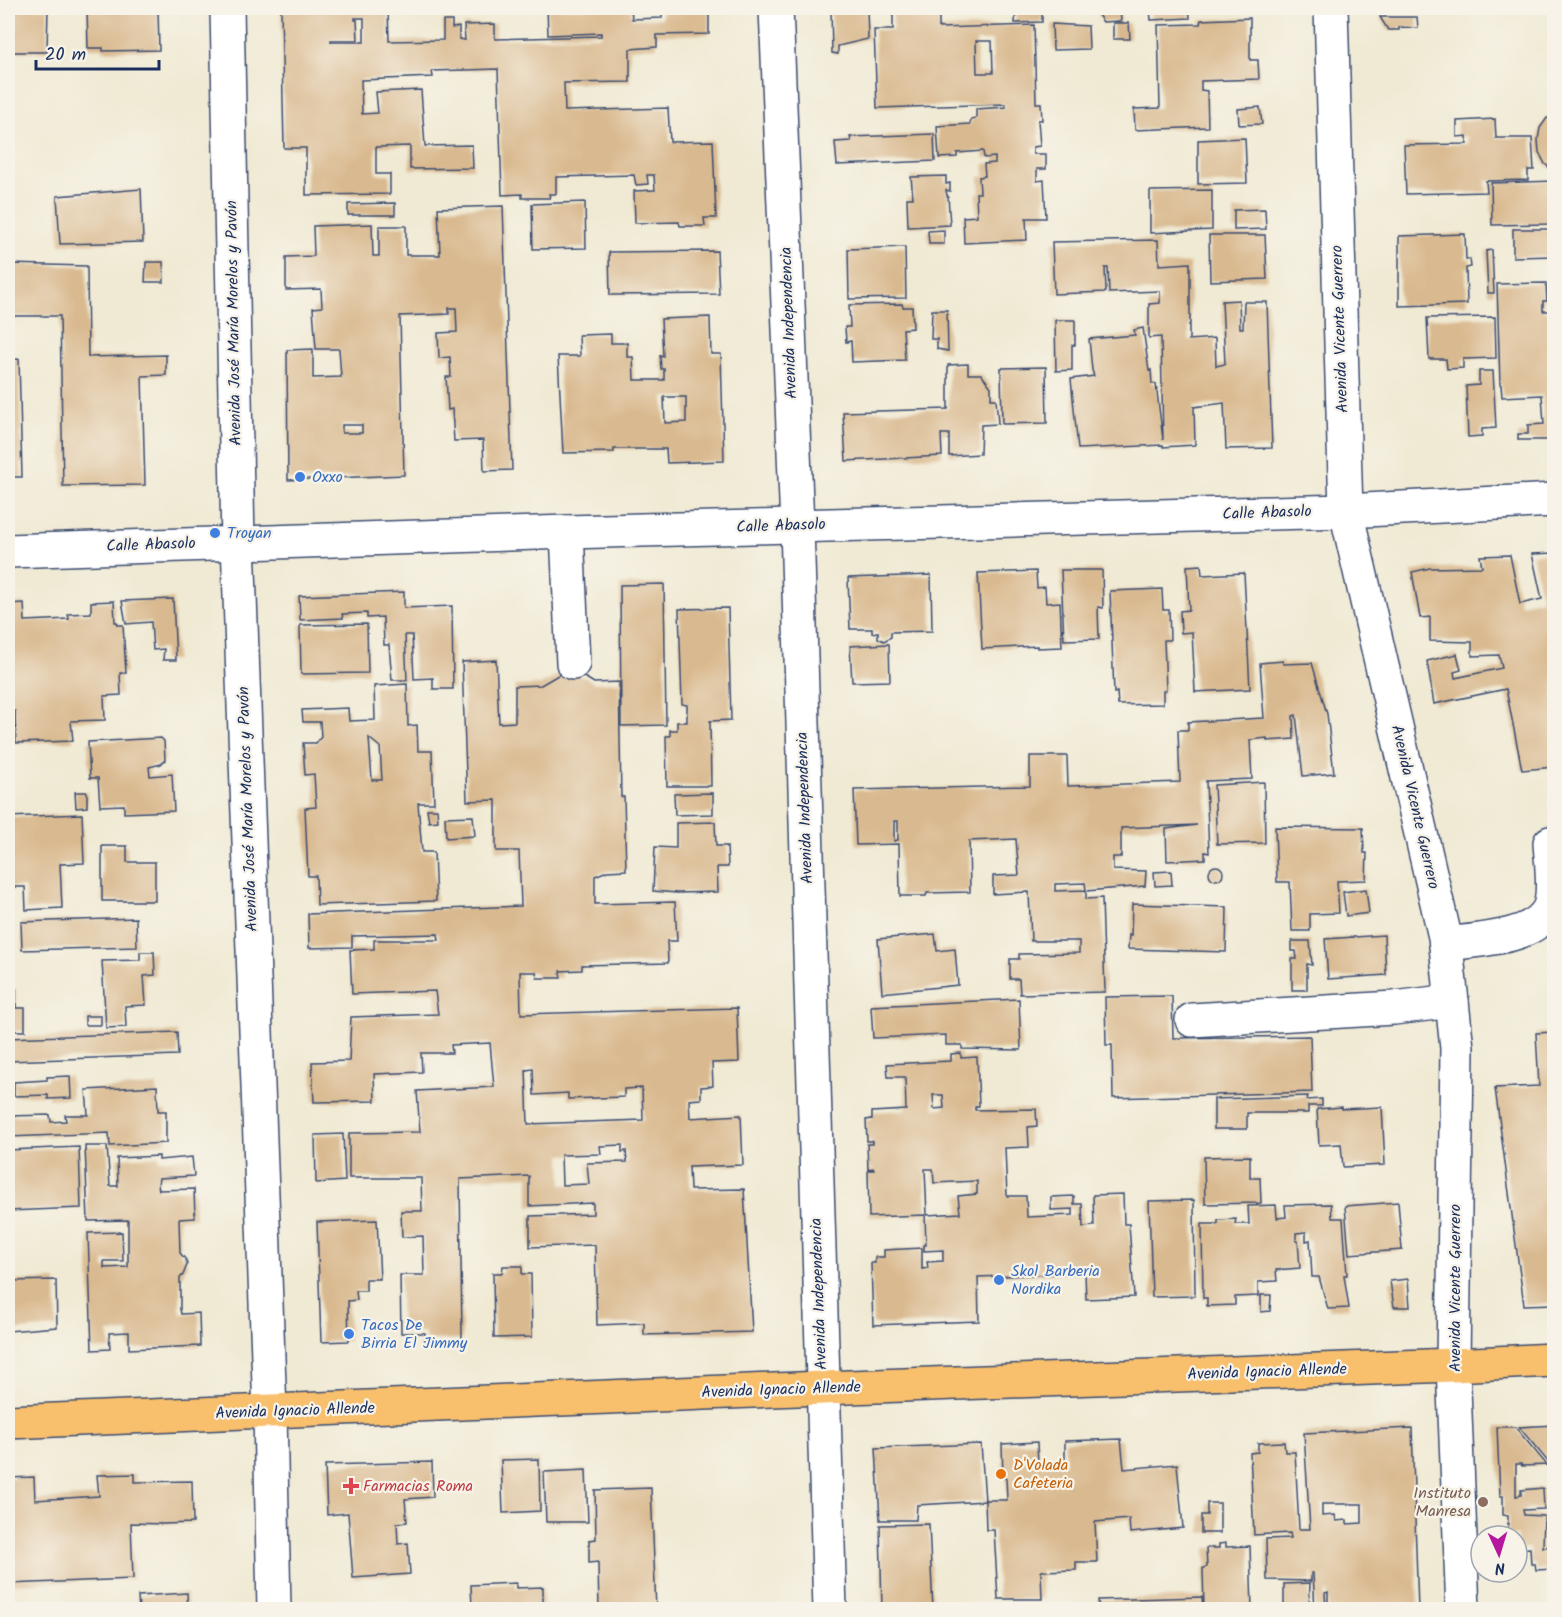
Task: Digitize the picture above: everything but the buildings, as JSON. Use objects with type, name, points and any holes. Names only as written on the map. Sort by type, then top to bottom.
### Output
[{"type":"main road","name":"Avenida Ignacio Allende","points":[[8,1422],[1554,1360]]},
{"type":"street","name":"Avenida José María Morelos y Pavón","points":[[228,8],[238,542],[270,1412],[274,1610]]},
{"type":"street","name":"Avenida Independencia","points":[[776,8],[797,526],[830,1610]]},
{"type":"street","name":"Avenida Vicente Guerrero","points":[[1331,8],[1346,511],[1446,944],[1457,1048],[1453,1365],[1463,1610]]},
{"type":"street","name":"Calle Abasolo","points":[[8,551],[567,532],[1346,511],[1554,500]]},
{"type":"street","points":[[567,532],[573,663]]},
{"type":"street","points":[[1446,944],[1515,934],[1536,924],[1549,909],[1553,884],[1550,843]]},
{"type":"street","points":[[1192,1020],[1394,1008],[1452,1001]]},
{"type":"place","name":"Oxxo","points":[[300,477]]},
{"type":"place","name":"Troyan","points":[[215,533]]},
{"type":"place","name":"Skol Barberia Nordika","points":[[999,1280]]},
{"type":"place","name":"Tacos De Birria El Jimmy","points":[[349,1334]]},
{"type":"place","name":"D'Volada Cafeteria","points":[[1001,1474]]},
{"type":"place","name":"Farmacias Roma","points":[[351,1486]]},
{"type":"place","name":"Instituto Manresa","points":[[1483,1502]]}]
